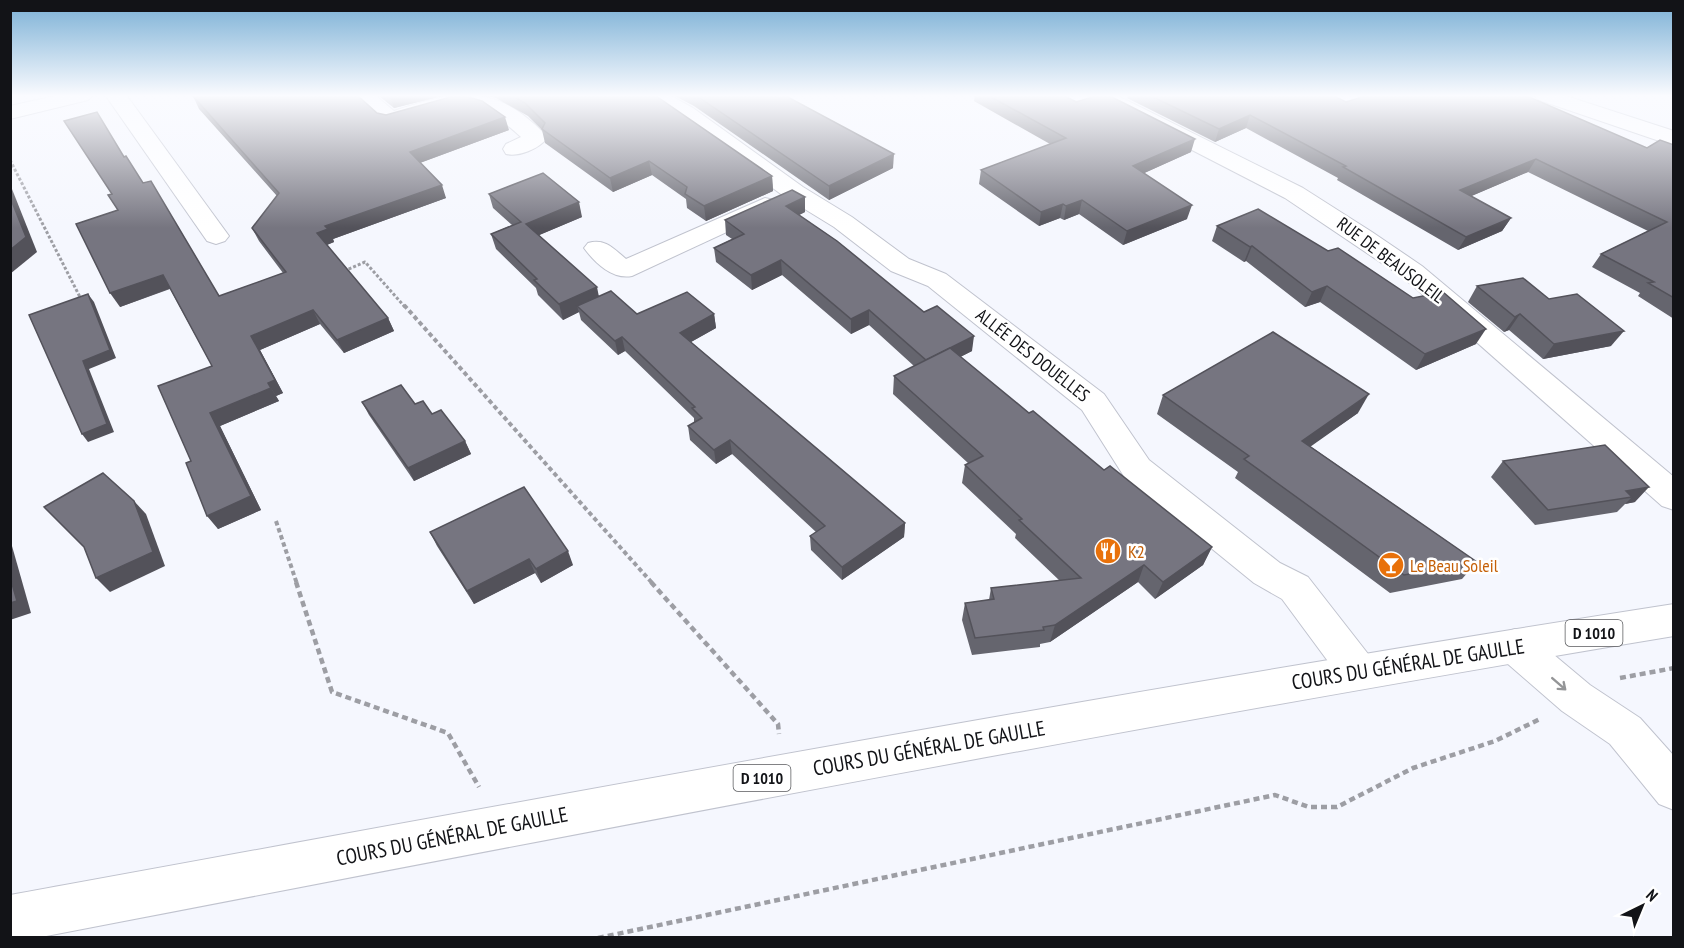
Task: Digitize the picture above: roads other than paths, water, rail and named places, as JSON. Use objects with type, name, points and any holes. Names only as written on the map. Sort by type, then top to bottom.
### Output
[{"type":"street","points":[[148,140],[216,236]]},
{"type":"street","points":[[514,149],[532,140]]},
{"type":"street","name":"ALLÉE DES DOUELLES","points":[[723,140],[794,192],[843,222],[900,265],[937,280],[1093,402],[1137,469],[1267,573],[1295,588],[1358,671]]},
{"type":"street","name":"RUE DE BEAUSOLEIL","points":[[1190,140],[1294,193],[1372,242],[1413,272],[1674,497]]},
{"type":"street","points":[[597,248],[623,270],[794,192]]},
{"type":"street","name":"COURS DU GÉNÉRAL DE GAULLE","points":[[10,919],[782,774],[1358,671],[1674,620]]},
{"type":"street","points":[[1515,646],[1576,698],[1625,731],[1674,789]]},
{"type":"place","name":"K2","points":[[1108,551]]},
{"type":"place","name":"Le Beau Soleil","points":[[1391,565]]}]
